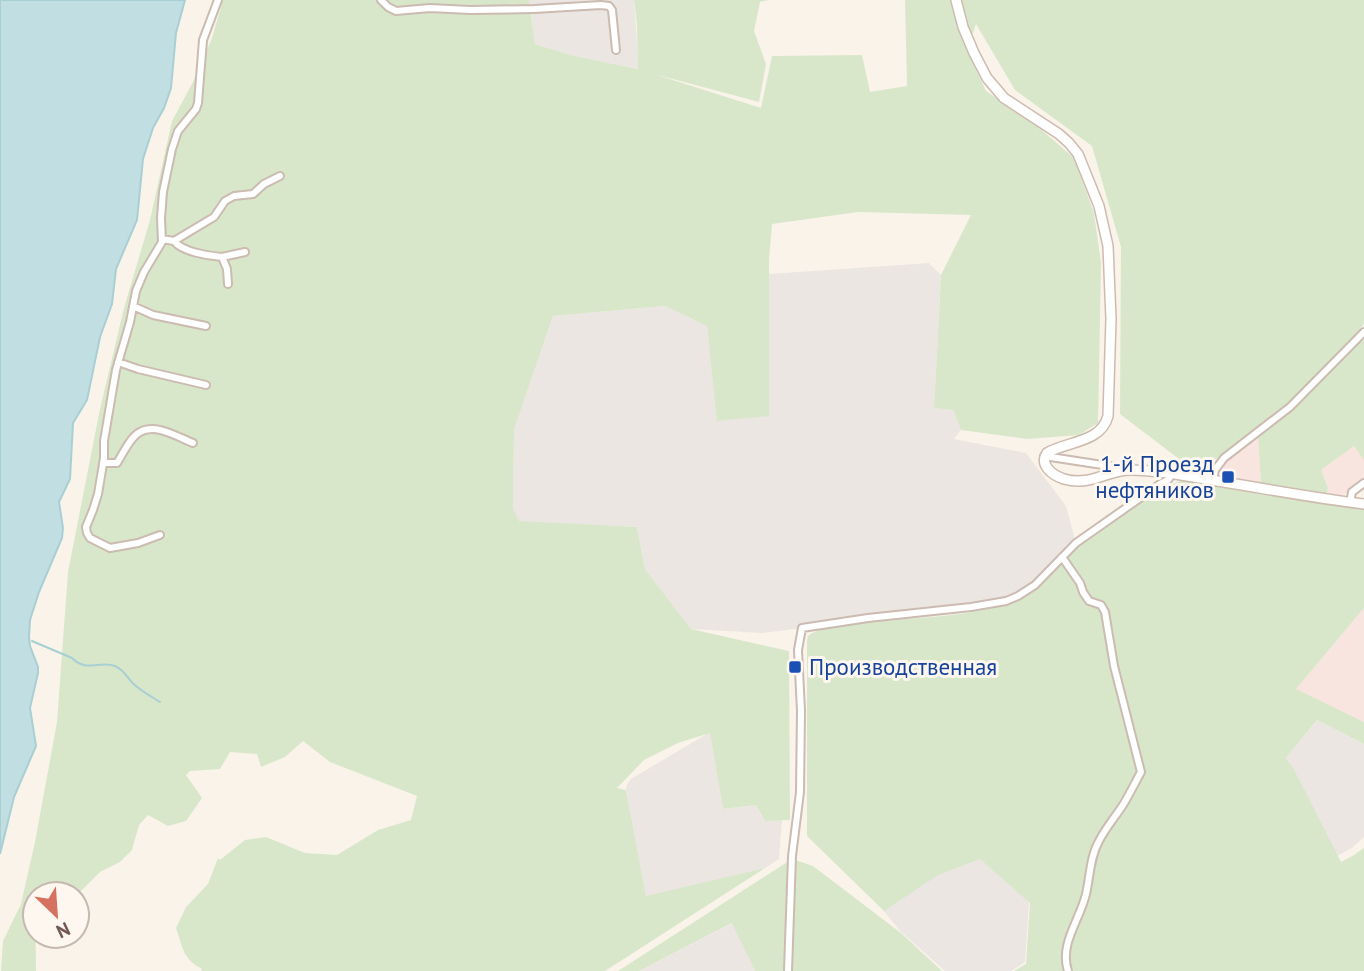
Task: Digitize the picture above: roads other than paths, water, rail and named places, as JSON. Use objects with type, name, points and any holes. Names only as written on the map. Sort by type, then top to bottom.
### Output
[{"type":"street","points":[[160,535],[138,543],[110,548],[90,538],[86,527],[97,494],[118,362],[136,291],[162,239],[163,192],[172,149],[178,131],[198,103],[203,40],[218,0]]},
{"type":"street","points":[[381,0],[396,11],[429,8],[470,10],[609,6],[612,10],[616,50]]},
{"type":"street","points":[[956,0],[963,27],[987,78],[1004,98],[1059,134],[1078,154],[1099,206],[1106,233],[1111,319],[1107,422],[1088,438],[1052,450],[1044,456]]},
{"type":"street","points":[[162,239],[174,241],[214,217],[225,201],[234,196],[253,194],[264,184],[280,176]]},
{"type":"street","points":[[174,241],[177,246],[208,256],[222,257],[245,252]]},
{"type":"street","points":[[222,257],[227,269],[228,284]]},
{"type":"street","points":[[133,306],[153,316],[205,326]]},
{"type":"street","points":[[1213,481],[1215,470],[1224,458],[1290,407],[1364,332]]},
{"type":"street","points":[[118,362],[206,385]]},
{"type":"street","points":[[103,463],[117,463],[140,431],[155,428],[193,443]]},
{"type":"street","points":[[1044,456],[1044,463],[1049,471],[1058,477],[1075,481],[1129,470]]},
{"type":"street","points":[[1044,456],[1364,504]]},
{"type":"street","points":[[788,971],[792,856],[800,793],[802,711],[798,650],[802,628],[1006,601],[1035,585],[1088,534],[1168,480],[1172,474]]},
{"type":"street","points":[[1350,503],[1353,492],[1364,483]]},
{"type":"street","points":[[1062,557],[1089,601],[1101,605],[1105,612],[1114,666],[1140,772],[1098,843],[1086,896],[1067,948],[1065,962],[1068,971]]},
{"type":"water","points":[[0,0],[185,0],[176,33],[171,88],[143,159],[137,220],[116,269],[112,304],[100,337],[87,400],[73,423],[70,479],[59,502],[62,538],[30,620],[30,646],[38,667],[30,708],[36,746],[14,797],[0,854]]},
{"type":"waterway","points":[[32,641],[83,665],[115,666],[133,684],[160,702]]},
{"type":"place","name":"1-й Проезд нефтяников","points":[[1228,477]]},
{"type":"place","name":"Производственная","points":[[795,667]]}]
